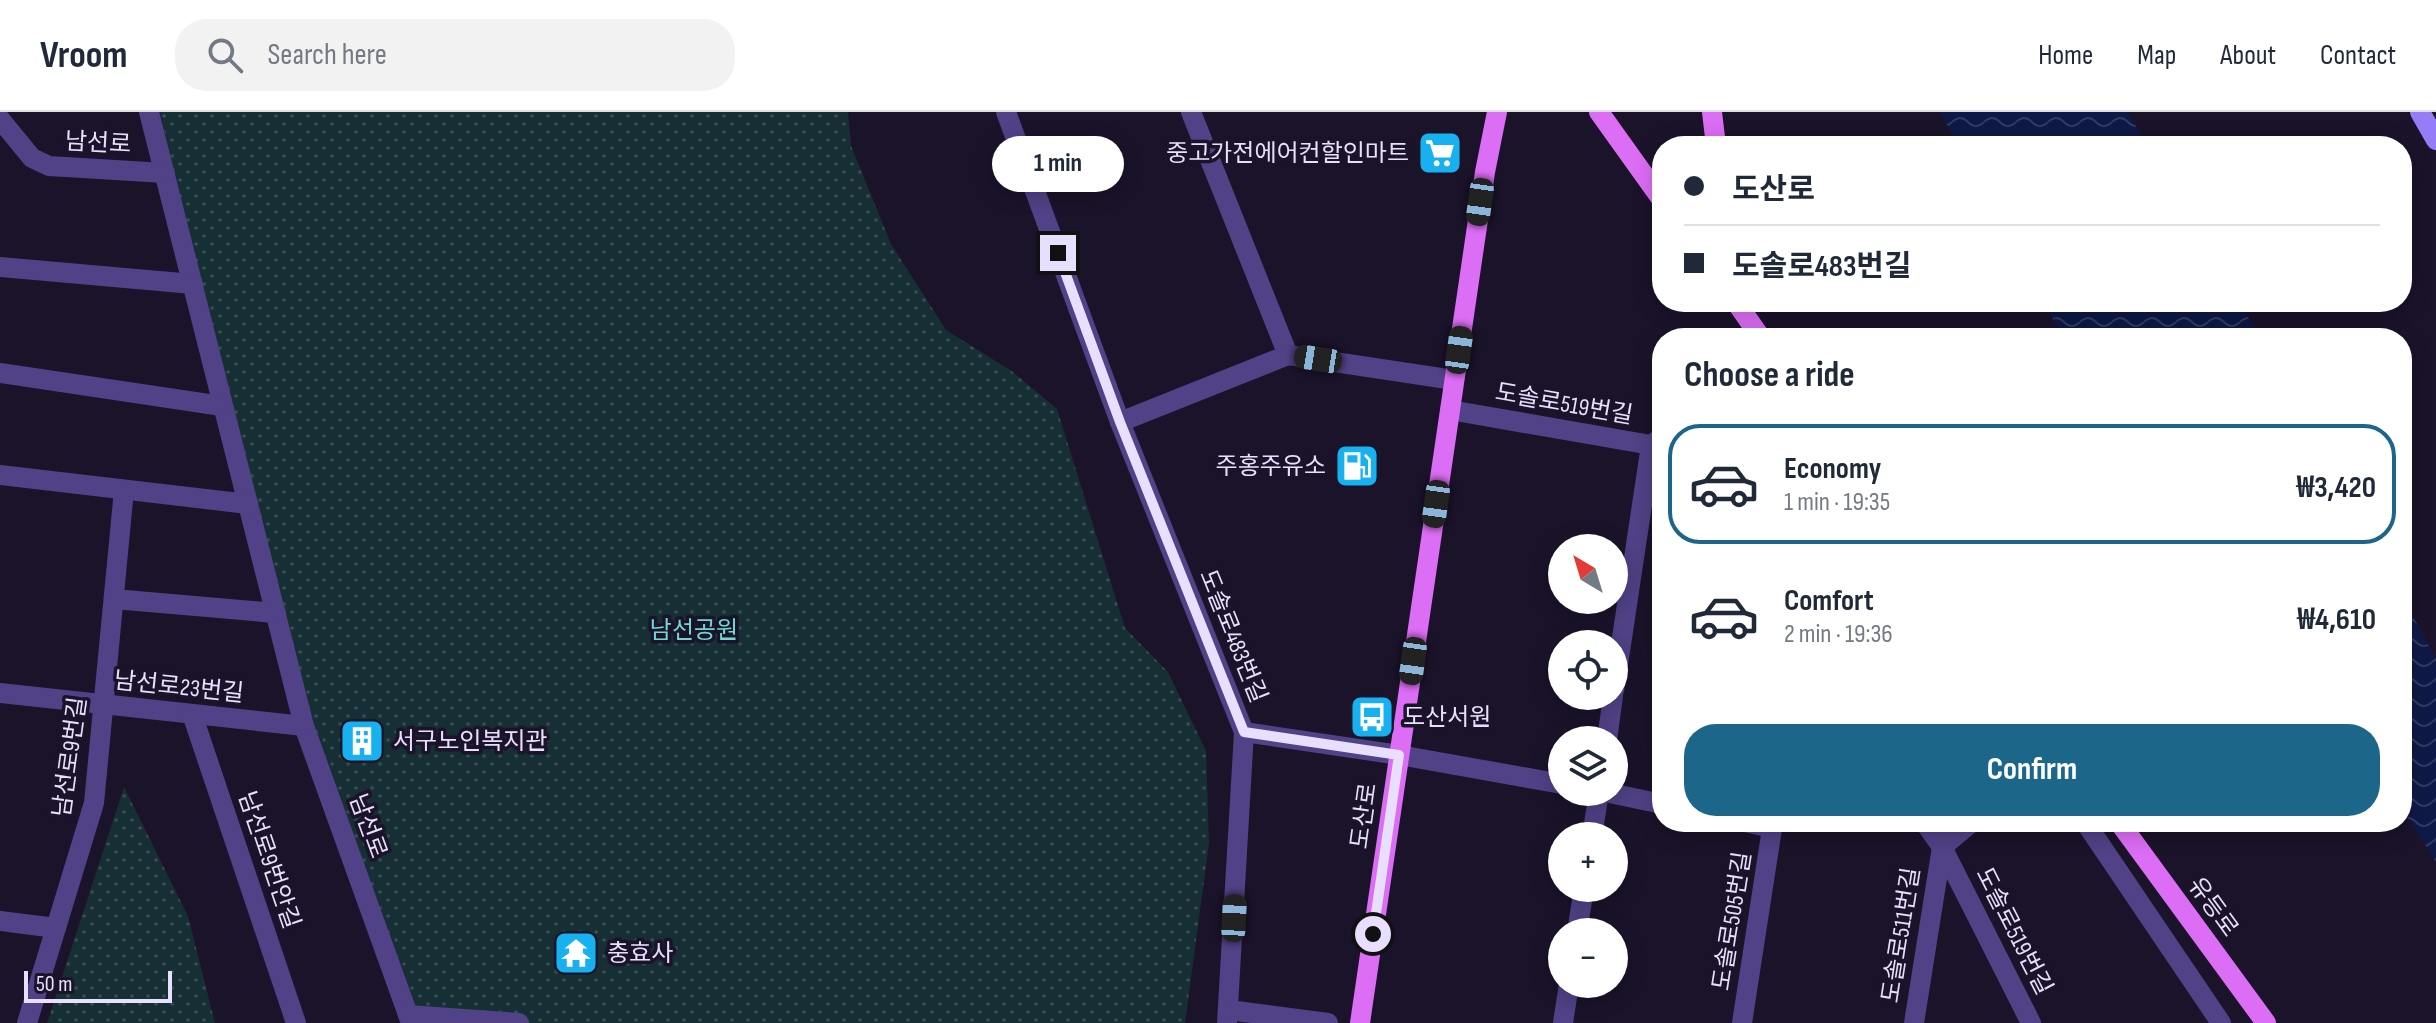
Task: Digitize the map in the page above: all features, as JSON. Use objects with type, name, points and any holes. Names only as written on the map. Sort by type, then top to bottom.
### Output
[{"type":"main road","name":"도산로","points":[[1360,1023],[1485,172],[1497,112]]},
{"type":"main road","points":[[1712,112],[1715,136]]},
{"type":"main road","points":[[2420,112],[2436,140]]},
{"type":"main road","points":[[1599,113],[1652,186]]},
{"type":"main road","name":"유등로","points":[[2126,832],[2266,1023]]},
{"type":"street","name":"남선로","points":[[149,112],[304,726],[409,1019]]},
{"type":"street","name":"도솔로483번길","points":[[1006,112],[1120,422],[1244,732],[1228,1017]]},
{"type":"street","points":[[1191,112],[1288,355]]},
{"type":"street","name":"남선로","points":[[0,119],[32,158],[49,166],[165,173]]},
{"type":"street","points":[[0,267],[193,284]]},
{"type":"street","points":[[1120,422],[1288,355],[1454,380]]},
{"type":"street","points":[[0,373],[222,406]]},
{"type":"street","name":"도솔로519번길","points":[[1450,410],[1652,446]]},
{"type":"street","points":[[0,475],[248,504]]},
{"type":"street","points":[[1625,630],[1652,481]]},
{"type":"street","name":"남선로9번길","points":[[27,1023],[94,803],[124,490]]},
{"type":"street","points":[[114,599],[276,613]]},
{"type":"street","name":"남선로23번길","points":[[0,693],[304,726]]},
{"type":"street","name":"남선로9번안길","points":[[192,714],[296,1023]]},
{"type":"street","points":[[1244,732],[1548,782]]},
{"type":"street","points":[[1628,797],[1652,802]]},
{"type":"street","name":"도솔로505번길","points":[[1742,1023],[1772,832]]},
{"type":"street","name":"도솔로519번길","points":[[1931,832],[1942,847],[2031,1023]]},
{"type":"street","name":"도솔로511번길","points":[[1914,1023],[1942,847],[1960,832]]},
{"type":"street","points":[[2092,832],[2221,1023]]},
{"type":"street","points":[[0,921],[56,928]]},
{"type":"street","points":[[1563,1023],[1567,998]]},
{"type":"street","points":[[1228,1017],[1328,1023]]},
{"type":"street","points":[[409,1019],[519,1023]]},
{"type":"green space","name":"남선공원","points":[[160,112],[848,112],[851,146],[891,244],[946,330],[1013,372],[1057,409],[1125,628],[1168,672],[1206,751],[1209,843],[1185,1023],[416,1023],[310,724],[201,293]]},
{"type":"green space","points":[[124,787],[188,916],[215,1023],[47,1023]]},
{"type":"water","points":[[1940,112],[2128,112],[2141,136],[1953,136]]},
{"type":"water","points":[[2049,312],[2245,312],[2254,328],[2058,328]]},
{"type":"water","points":[[2412,615],[2436,659],[2436,862],[2412,825]]},
{"type":"place","name":"중고가전에어컨할인마트","points":[[1440,153]]},
{"type":"place","name":"주홍주유소","points":[[1357,466]]},
{"type":"place","name":"도산서원","points":[[1372,717]]},
{"type":"place","name":"서구노인복지관","points":[[362,741]]},
{"type":"place","name":"충효사","points":[[576,953]]},
{"type":"route","points":[[1058,253],[1120,422],[1244,732],[1399,755],[1373,934]]}]
